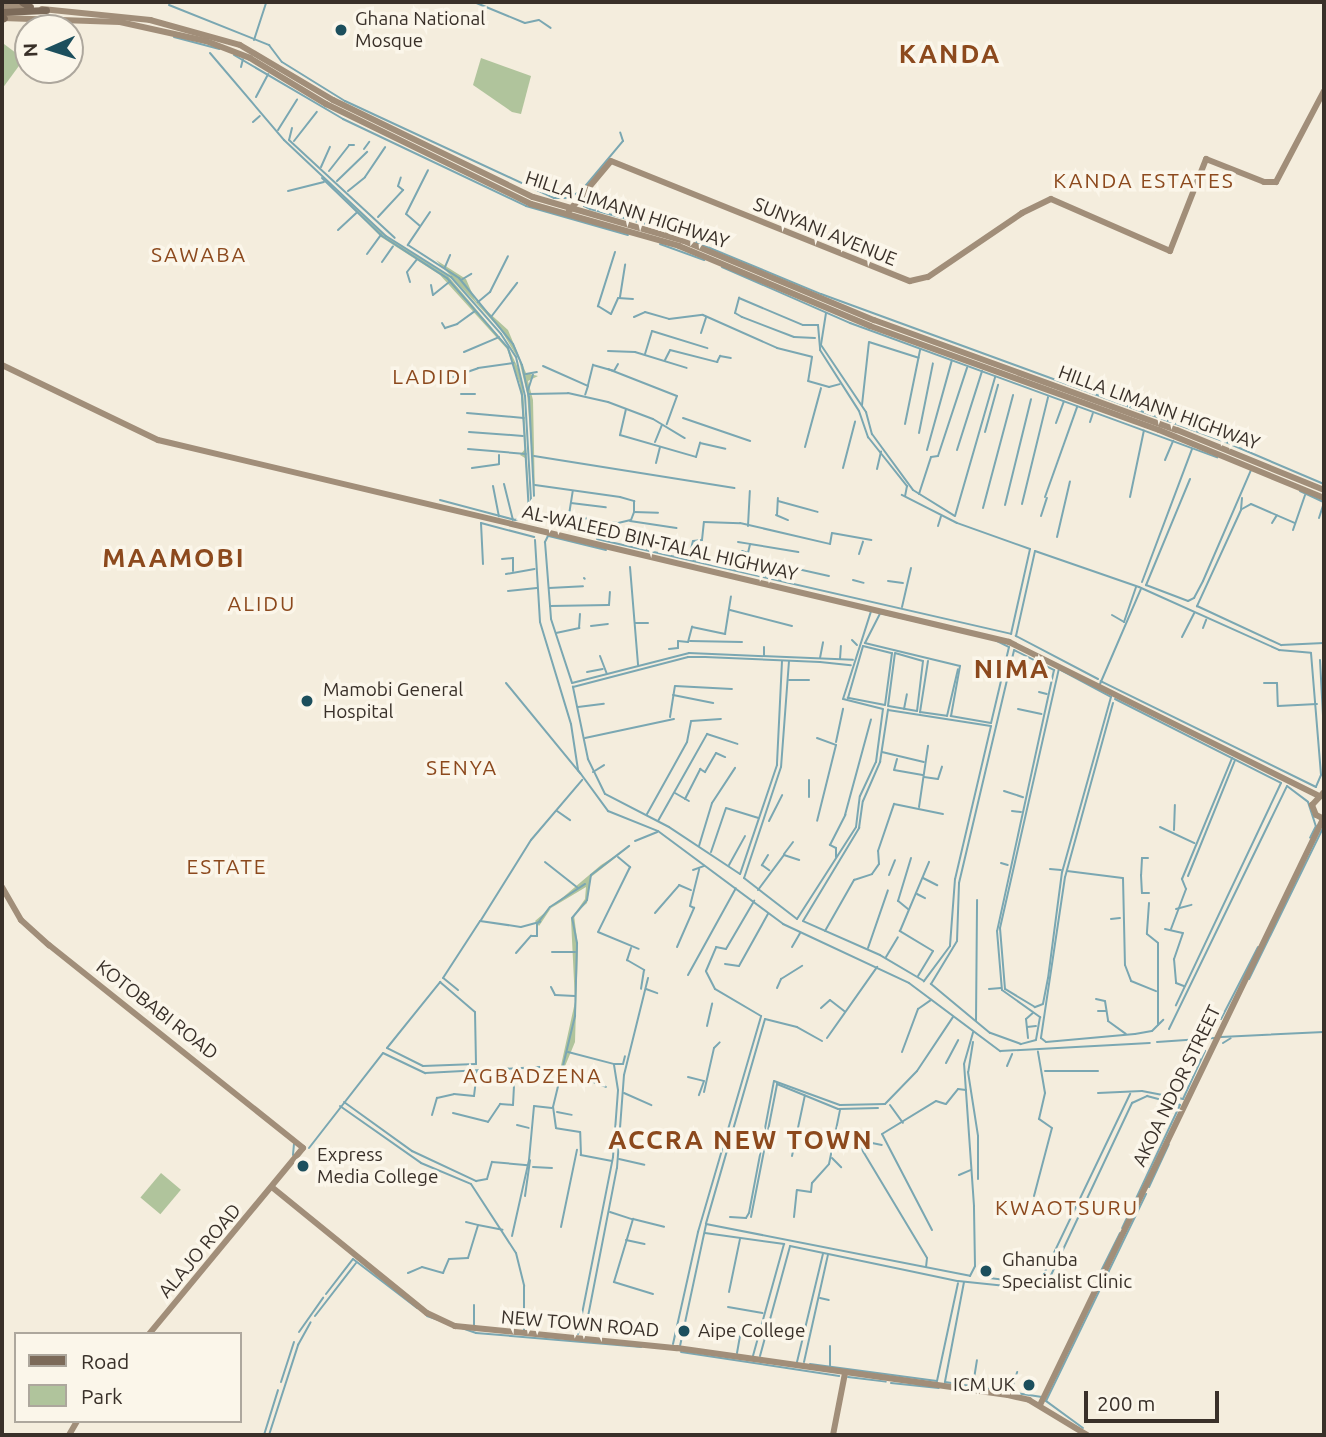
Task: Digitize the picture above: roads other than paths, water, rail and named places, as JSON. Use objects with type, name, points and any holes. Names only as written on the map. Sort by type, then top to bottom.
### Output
[{"type":"main road","points":[[22,2],[30,7]]},
{"type":"main road","points":[[2,17],[46,10]]},
{"type":"street","name":"HILLA LIMANN HIGHWAY","points":[[2,6],[150,20],[240,45],[333,100],[553,204],[684,241],[874,320],[1177,430],[1324,490]]},
{"type":"street","name":"HILLA LIMANN HIGHWAY","points":[[2,17],[120,22],[206,41],[250,58],[422,152],[558,213],[679,246],[870,326],[1158,430],[1324,498]]},
{"type":"street","name":"SUNYANI AVENUE","points":[[583,193],[611,161],[910,281],[928,277],[1021,213],[1051,199],[1170,251],[1206,159],[1264,183],[1276,182],[1324,91]]},
{"type":"street","points":[[553,204],[573,201],[583,193]]},
{"type":"street","points":[[558,213],[570,210],[583,193]]},
{"type":"street","points":[[583,193],[587,214]]},
{"type":"street","name":"AL-WALEED BIN-TALAL HIGHWAY","points":[[2,365],[158,440],[1009,642],[1318,796],[1314,812],[1324,819]]},
{"type":"street","name":"AKOA NDOR STREET","points":[[1040,1405],[1324,819]]},
{"type":"street","name":"KOTOBABI ROAD","points":[[2,887],[20,918],[41,937],[303,1148]]},
{"type":"street","name":"ALAJO ROAD","points":[[151,1332],[273,1188],[303,1148]]},
{"type":"street","name":"NEW TOWN ROAD","points":[[273,1188],[428,1313],[455,1326],[677,1348],[1008,1395],[1040,1405],[1087,1435]]},
{"type":"street","points":[[833,1435],[845,1373]]},
{"type":"waterway","points":[[254,40],[266,2]]},
{"type":"waterway","points":[[474,2],[525,23],[539,20],[551,28]]},
{"type":"waterway","points":[[169,5],[269,45],[282,62],[345,101],[554,198],[569,198],[582,190],[623,141],[620,132]]},
{"type":"waterway","points":[[174,37],[219,49]]},
{"type":"waterway","points":[[210,53],[284,140],[386,236],[451,277],[501,334],[516,357],[525,396],[532,517]]},
{"type":"waterway","points":[[234,55],[343,119],[526,206],[628,235]]},
{"type":"waterway","points":[[241,67],[243,59]]},
{"type":"waterway","points":[[256,97],[268,74]]},
{"type":"waterway","points":[[278,130],[297,100]]},
{"type":"waterway","points":[[294,141],[317,112]]},
{"type":"waterway","points":[[253,122],[260,116]]},
{"type":"waterway","points":[[292,128],[289,140],[395,238]]},
{"type":"waterway","points":[[364,149],[369,142]]},
{"type":"waterway","points":[[329,171],[349,145],[354,145]]},
{"type":"waterway","points":[[321,167],[330,147]]},
{"type":"waterway","points":[[348,191],[365,177],[385,147]]},
{"type":"waterway","points":[[337,181],[367,152]]},
{"type":"waterway","points":[[420,226],[406,214],[428,170]]},
{"type":"waterway","points":[[378,217],[403,190],[398,186],[401,177]]},
{"type":"waterway","points":[[322,178],[382,236],[447,278],[508,348],[522,395],[529,513]]},
{"type":"waterway","points":[[288,191],[324,182]]},
{"type":"waterway","points":[[584,197],[584,206],[590,209],[664,229],[821,294],[1230,444],[1324,484]]},
{"type":"waterway","points":[[430,212],[408,245],[459,278],[513,344],[522,365],[529,397],[534,496]]},
{"type":"waterway","points":[[338,230],[356,213]]},
{"type":"waterway","points":[[367,254],[381,235]]},
{"type":"waterway","points":[[660,244],[704,260]]},
{"type":"waterway","points":[[382,262],[393,246]]},
{"type":"waterway","points":[[615,252],[598,306],[611,314],[618,298],[633,299]]},
{"type":"waterway","points":[[445,267],[450,255]]},
{"type":"waterway","points":[[478,302],[490,292],[508,256]]},
{"type":"waterway","points":[[410,282],[407,272],[417,259]]},
{"type":"waterway","points":[[620,297],[625,264]]},
{"type":"waterway","points":[[722,267],[850,323],[1217,457]]},
{"type":"waterway","points":[[461,280],[471,274]]},
{"type":"waterway","points":[[431,285],[433,295],[450,281]]},
{"type":"waterway","points":[[491,317],[517,283]]},
{"type":"waterway","points":[[815,338],[794,337],[742,317],[735,313],[739,298],[803,325],[818,325],[820,350],[859,411],[868,437],[907,486],[905,496]]},
{"type":"waterway","points":[[442,323],[445,328],[457,324],[475,311]]},
{"type":"waterway","points":[[634,317],[645,312],[669,319],[703,315],[777,348],[812,357],[808,381],[829,387],[840,384]]},
{"type":"waterway","points":[[826,313],[821,345],[866,412],[872,434],[913,490],[955,516],[995,377]]},
{"type":"waterway","points":[[701,333],[706,318]]},
{"type":"waterway","points":[[645,354],[652,331],[707,348]]},
{"type":"waterway","points":[[464,352],[499,337]]},
{"type":"waterway","points":[[862,405],[869,342],[919,358]]},
{"type":"waterway","points":[[665,360],[670,350],[717,362],[720,356],[731,358]]},
{"type":"waterway","points":[[905,424],[920,350]]},
{"type":"waterway","points":[[608,351],[635,352],[687,368]]},
{"type":"waterway","points":[[927,450],[952,360]]},
{"type":"waterway","points":[[444,380],[478,368],[514,363]]},
{"type":"waterway","points":[[919,433],[933,363]]},
{"type":"waterway","points":[[588,385],[593,365],[614,371],[618,364]]},
{"type":"waterway","points":[[543,366],[588,386],[585,395]]},
{"type":"waterway","points":[[919,494],[931,457],[938,456],[967,368]]},
{"type":"waterway","points":[[608,369],[677,396],[667,424]]},
{"type":"waterway","points":[[957,450],[982,371]]},
{"type":"waterway","points":[[526,374],[537,372]]},
{"type":"waterway","points":[[528,390],[533,375]]},
{"type":"waterway","points":[[985,432],[998,385]]},
{"type":"waterway","points":[[805,447],[821,388]]},
{"type":"waterway","points":[[529,394],[568,393],[608,402],[653,419],[685,438]]},
{"type":"waterway","points":[[461,394],[475,394]]},
{"type":"waterway","points":[[983,508],[1013,395]]},
{"type":"waterway","points":[[1022,504],[1048,397]]},
{"type":"waterway","points":[[1005,505],[1031,399]]},
{"type":"waterway","points":[[1056,423],[1064,401]]},
{"type":"waterway","points":[[1045,497],[1077,407]]},
{"type":"waterway","points":[[626,409],[620,435],[696,457],[700,443],[725,449]]},
{"type":"waterway","points":[[467,413],[524,418]]},
{"type":"waterway","points":[[1090,422],[1093,413]]},
{"type":"waterway","points":[[683,418],[750,441]]},
{"type":"waterway","points":[[843,468],[855,422]]},
{"type":"waterway","points":[[655,442],[662,425]]},
{"type":"waterway","points":[[1130,497],[1144,430]]},
{"type":"waterway","points":[[469,432],[523,436]]},
{"type":"waterway","points":[[1165,460],[1173,441]]},
{"type":"waterway","points":[[656,463],[660,447]]},
{"type":"waterway","points":[[468,449],[526,454]]},
{"type":"waterway","points":[[1142,582],[1192,449]]},
{"type":"waterway","points":[[877,469],[881,451]]},
{"type":"waterway","points":[[472,468],[499,464],[499,455]]},
{"type":"waterway","points":[[534,456],[734,488]]},
{"type":"waterway","points":[[1190,479],[1146,585],[1188,601],[1194,598],[1203,581],[1251,470]]},
{"type":"waterway","points":[[1057,537],[1070,481]]},
{"type":"waterway","points":[[504,484],[513,520]]},
{"type":"waterway","points":[[535,485],[620,497],[634,501],[634,512]]},
{"type":"waterway","points":[[493,486],[499,516]]},
{"type":"waterway","points":[[568,521],[573,491]]},
{"type":"waterway","points":[[748,526],[750,491]]},
{"type":"waterway","points":[[1300,491],[1324,502]]},
{"type":"waterway","points":[[597,539],[1011,634],[1030,549],[957,523],[902,495]]},
{"type":"waterway","points":[[1293,530],[1305,495]]},
{"type":"waterway","points":[[777,515],[778,498]]},
{"type":"waterway","points":[[1041,516],[1047,498]]},
{"type":"waterway","points":[[1242,498],[1241,510],[1197,606],[1281,645],[1324,643]]},
{"type":"waterway","points":[[440,500],[515,520],[530,515]]},
{"type":"waterway","points":[[778,501],[818,512]]},
{"type":"waterway","points":[[571,503],[606,507]]},
{"type":"waterway","points":[[1319,518],[1324,503]]},
{"type":"waterway","points":[[1242,509],[1251,504],[1295,523]]},
{"type":"waterway","points":[[569,516],[618,523],[631,520],[634,512],[658,513]]},
{"type":"waterway","points":[[776,515],[788,520]]},
{"type":"waterway","points":[[1272,523],[1277,515]]},
{"type":"waterway","points":[[938,526],[941,516]]},
{"type":"waterway","points":[[630,521],[676,528]]},
{"type":"waterway","points":[[689,558],[693,541],[702,540],[704,522],[740,523],[830,544],[832,533],[871,540]]},
{"type":"waterway","points":[[483,564],[481,523],[534,537]]},
{"type":"waterway","points":[[606,550],[548,536],[545,542],[551,619],[572,683],[689,653],[853,660]]},
{"type":"waterway","points":[[535,540],[540,622],[571,724],[578,770],[608,811],[658,831],[783,924],[909,983],[1000,1051],[1150,1043]]},
{"type":"waterway","points":[[738,542],[750,544]]},
{"type":"waterway","points":[[859,554],[863,542]]},
{"type":"waterway","points":[[742,551],[748,553],[750,544],[798,552]]},
{"type":"waterway","points":[[1098,679],[1016,636],[1035,551],[1139,587],[1279,650],[1311,653],[1321,775],[1316,787],[1101,681]]},
{"type":"waterway","points":[[731,568],[734,556]]},
{"type":"waterway","points":[[740,570],[744,557],[829,576]]},
{"type":"waterway","points":[[502,559],[513,558],[513,571]]},
{"type":"waterway","points":[[630,567],[638,665]]},
{"type":"waterway","points":[[902,607],[911,568]]},
{"type":"waterway","points":[[506,574],[535,569]]},
{"type":"waterway","points":[[853,580],[864,583]]},
{"type":"waterway","points":[[888,581],[903,583]]},
{"type":"waterway","points":[[549,588],[583,586]]},
{"type":"waterway","points":[[1112,615],[1124,622],[1136,587]]},
{"type":"waterway","points":[[508,591],[537,588]]},
{"type":"waterway","points":[[1100,684],[1141,589]]},
{"type":"waterway","points":[[550,606],[609,605],[610,592]]},
{"type":"waterway","points":[[669,649],[678,648],[678,641],[688,642],[692,627],[725,634],[731,596]]},
{"type":"waterway","points":[[730,610],[792,626]]},
{"type":"waterway","points":[[789,661],[781,767],[744,878],[797,919],[856,827],[860,796],[876,762],[883,709],[843,699],[871,611]]},
{"type":"waterway","points":[[880,613],[993,639],[1009,647],[991,723],[951,716],[960,666],[865,643],[880,613]]},
{"type":"waterway","points":[[1182,637],[1194,613]]},
{"type":"waterway","points":[[556,633],[579,628],[580,614]]},
{"type":"waterway","points":[[1203,628],[1206,620]]},
{"type":"waterway","points":[[635,623],[648,623]]},
{"type":"waterway","points":[[591,626],[608,624]]},
{"type":"waterway","points":[[852,640],[857,645]]},
{"type":"waterway","points":[[690,641],[742,642]]},
{"type":"waterway","points":[[820,658],[823,642]]},
{"type":"waterway","points":[[840,659],[841,646]]},
{"type":"waterway","points":[[863,646],[892,653],[885,705],[848,698],[863,646]]},
{"type":"waterway","points":[[764,647],[764,656]]},
{"type":"waterway","points":[[1014,650],[1054,670],[997,931],[1002,990],[1040,1017],[1036,1040],[1021,1044],[990,1033],[931,984],[957,941],[959,883],[1014,650]]},
{"type":"waterway","points":[[895,653],[923,661],[917,711],[888,706],[895,653]]},
{"type":"waterway","points":[[600,656],[607,674]]},
{"type":"waterway","points":[[782,661],[777,765],[740,874],[669,827],[605,794],[588,759],[573,687],[688,657],[820,662],[851,665]]},
{"type":"waterway","points":[[1320,660],[1324,735]]},
{"type":"waterway","points":[[928,661],[920,712],[947,716],[958,669]]},
{"type":"waterway","points":[[587,672],[603,669]]},
{"type":"waterway","points":[[1059,669],[1111,697],[1062,872],[1043,1004],[1035,1007],[1005,989],[1000,928],[1059,669]]},
{"type":"waterway","points":[[789,680],[809,680]]},
{"type":"waterway","points":[[506,683],[580,773]]},
{"type":"waterway","points":[[1264,683],[1277,683],[1278,706],[1317,704]]},
{"type":"waterway","points":[[670,717],[675,686],[732,689]]},
{"type":"waterway","points":[[1039,692],[1047,694]]},
{"type":"waterway","points":[[904,709],[907,694]]},
{"type":"waterway","points":[[673,695],[713,703]]},
{"type":"waterway","points":[[1115,699],[1281,783],[1176,1005]]},
{"type":"waterway","points":[[1113,703],[1065,877],[1041,1038],[1046,1042],[1135,1034],[1152,1031],[1163,1020]]},
{"type":"waterway","points":[[578,707],[604,704]]},
{"type":"waterway","points":[[836,742],[843,709]]},
{"type":"waterway","points":[[1018,709],[1041,714]]},
{"type":"waterway","points":[[888,710],[991,726],[955,879],[950,946],[924,981],[880,955],[803,921],[859,828],[863,801],[880,762],[888,710]]},
{"type":"waterway","points":[[585,738],[674,719]]},
{"type":"waterway","points":[[647,814],[687,742],[691,721],[721,719]]},
{"type":"waterway","points":[[836,857],[836,848],[830,845],[845,815],[871,719]]},
{"type":"waterway","points":[[658,821],[707,734],[737,744]]},
{"type":"waterway","points":[[817,738],[836,745],[817,821]]},
{"type":"waterway","points":[[919,807],[928,746]]},
{"type":"waterway","points":[[882,752],[924,762]]},
{"type":"waterway","points":[[685,799],[700,769],[705,772],[716,753],[725,757]]},
{"type":"waterway","points":[[1171,929],[1186,889],[1182,879],[1232,758]]},
{"type":"waterway","points":[[897,759],[894,770],[923,775]]},
{"type":"waterway","points":[[1188,876],[1235,760]]},
{"type":"waterway","points":[[593,772],[604,765]]},
{"type":"waterway","points":[[924,777],[938,779],[942,767]]},
{"type":"waterway","points":[[699,846],[712,803],[735,768]]},
{"type":"waterway","points":[[481,920],[531,840],[582,780]]},
{"type":"waterway","points":[[809,780],[809,797]]},
{"type":"waterway","points":[[1169,1029],[1287,786],[1308,802],[1316,826],[1310,838]]},
{"type":"waterway","points":[[1004,791],[1023,797]]},
{"type":"waterway","points":[[675,793],[689,801]]},
{"type":"waterway","points":[[769,821],[782,795]]},
{"type":"waterway","points":[[825,931],[854,880],[872,874],[879,864],[878,851],[894,804],[943,814]]},
{"type":"waterway","points":[[1174,830],[1175,805]]},
{"type":"waterway","points":[[711,852],[726,808],[759,818]]},
{"type":"waterway","points":[[557,811],[570,820]]},
{"type":"waterway","points":[[1012,811],[1021,812]]},
{"type":"waterway","points":[[1249,979],[1324,826]]},
{"type":"waterway","points":[[1160,827],[1195,843]]},
{"type":"waterway","points":[[635,841],[657,832]]},
{"type":"waterway","points":[[729,865],[745,836]]},
{"type":"waterway","points":[[784,854],[793,842]]},
{"type":"waterway","points":[[612,1161],[581,1155],[580,1132],[556,1128],[553,1107],[575,1016],[577,943],[572,918],[587,900],[591,875],[629,846]]},
{"type":"waterway","points":[[768,855],[762,865],[769,870]]},
{"type":"waterway","points":[[758,890],[784,855],[799,860]]},
{"type":"waterway","points":[[618,857],[630,867],[598,932],[639,949]]},
{"type":"waterway","points":[[908,909],[898,901],[911,858]]},
{"type":"waterway","points":[[1148,858],[1142,858],[1141,875],[1142,893],[1149,893]]},
{"type":"waterway","points":[[889,875],[895,860]]},
{"type":"waterway","points":[[545,862],[578,888]]},
{"type":"waterway","points":[[918,976],[933,951],[900,931],[929,862]]},
{"type":"waterway","points":[[1001,863],[1008,865]]},
{"type":"waterway","points":[[693,870],[704,866]]},
{"type":"waterway","points":[[677,947],[694,908],[690,906],[699,869]]},
{"type":"waterway","points":[[1050,869],[1061,870]]},
{"type":"waterway","points":[[1067,871],[1123,878],[1125,965],[1131,981],[1156,991]]},
{"type":"waterway","points":[[923,878],[937,885]]},
{"type":"waterway","points":[[516,953],[531,936],[537,936],[537,924],[550,907],[585,884]]},
{"type":"waterway","points":[[655,913],[679,885],[691,890]]},
{"type":"waterway","points":[[688,975],[736,888]]},
{"type":"waterway","points":[[868,948],[888,890]]},
{"type":"waterway","points":[[917,894],[925,898]]},
{"type":"waterway","points":[[976,1021],[977,900]]},
{"type":"waterway","points":[[673,1344],[698,1232],[761,1016],[715,989],[706,971],[716,947],[726,949],[754,901]]},
{"type":"waterway","points":[[1149,903],[1147,934],[1158,943],[1158,1025]]},
{"type":"waterway","points":[[1176,909],[1191,905]]},
{"type":"waterway","points":[[725,964],[739,966],[768,914]]},
{"type":"waterway","points":[[1111,919],[1120,918]]},
{"type":"waterway","points":[[458,990],[443,978],[480,921],[521,927],[540,922]]},
{"type":"waterway","points":[[1165,929],[1183,933],[1174,959],[1176,983],[1184,986]]},
{"type":"waterway","points":[[792,947],[800,933]]},
{"type":"waterway","points":[[886,957],[898,937]]},
{"type":"waterway","points":[[1221,1019],[1258,947]]},
{"type":"waterway","points":[[631,948],[627,960],[644,970],[641,989]]},
{"type":"waterway","points":[[552,952],[575,952]]},
{"type":"waterway","points":[[777,988],[781,979],[802,966]]},
{"type":"waterway","points":[[827,1038],[877,967]]},
{"type":"waterway","points":[[585,1332],[617,1168],[624,1075],[648,978]]},
{"type":"waterway","points":[[440,982],[475,1012],[476,1064],[423,1066],[387,1048],[440,982]]},
{"type":"waterway","points":[[551,987],[555,995],[575,996]]},
{"type":"waterway","points":[[989,989],[1001,988]]},
{"type":"waterway","points":[[646,989],[657,993]]},
{"type":"waterway","points":[[1096,999],[1105,1001],[1108,1021],[1126,1034]]},
{"type":"waterway","points":[[821,1008],[830,1000],[844,1011]]},
{"type":"waterway","points":[[902,1052],[918,1009],[931,1000]]},
{"type":"waterway","points":[[707,1026],[712,1004]]},
{"type":"waterway","points":[[1098,1011],[1106,1011]]},
{"type":"waterway","points":[[1028,1038],[1026,1019],[1033,1013]]},
{"type":"waterway","points":[[730,1217],[746,1218],[749,1213],[774,1081],[840,1105],[885,1104],[917,1071],[953,1017]]},
{"type":"waterway","points":[[822,1041],[797,1027],[765,1019],[706,1224],[970,1276],[975,1266],[974,1206],[964,1064],[973,1032]]},
{"type":"waterway","points":[[1027,1027],[1036,1026]]},
{"type":"waterway","points":[[1221,1037],[1324,1032]]},
{"type":"waterway","points":[[1157,1042],[1215,1038]]},
{"type":"waterway","points":[[1223,1043],[1231,1038]]},
{"type":"waterway","points":[[946,1063],[958,1040]]},
{"type":"waterway","points":[[704,1092],[714,1048],[720,1042]]},
{"type":"waterway","points":[[973,1042],[968,1072],[978,1136],[978,1179]]},
{"type":"waterway","points":[[1098,1093],[1142,1091],[1183,1099],[1205,1051]]},
{"type":"waterway","points":[[568,1052],[614,1064],[623,1064],[625,1056]]},
{"type":"waterway","points":[[1034,1196],[1052,1128],[1039,1119],[1045,1093],[1038,1052]]},
{"type":"waterway","points":[[309,1148],[383,1053],[425,1073],[540,1067],[562,1070],[606,1087]]},
{"type":"waterway","points":[[1007,1066],[1012,1054]]},
{"type":"waterway","points":[[578,1334],[613,1157],[618,1090],[614,1064]]},
{"type":"waterway","points":[[453,1113],[488,1122],[500,1104],[513,1105],[515,1069]]},
{"type":"waterway","points":[[432,1115],[437,1098],[454,1094],[474,1096],[477,1071]]},
{"type":"waterway","points":[[1045,1071],[1098,1071]]},
{"type":"waterway","points":[[688,1077],[704,1081],[699,1095]]},
{"type":"waterway","points":[[751,1217],[777,1084],[838,1109],[878,1108]]},
{"type":"waterway","points":[[932,1230],[882,1134],[936,1101],[946,1104],[958,1089],[966,1090]]},
{"type":"waterway","points":[[624,1093],[651,1105]]},
{"type":"waterway","points":[[981,1277],[1039,1284],[1130,1094]]},
{"type":"waterway","points":[[792,1156],[805,1095]]},
{"type":"waterway","points":[[760,1356],[790,1246],[958,1281],[1044,1290],[1132,1103],[1147,1096],[1180,1105],[1122,1228]]},
{"type":"waterway","points":[[344,1102],[412,1151],[476,1181],[487,1179],[492,1162],[528,1165]]},
{"type":"waterway","points":[[890,1105],[903,1123]]},
{"type":"waterway","points":[[340,1106],[421,1163],[471,1184],[516,1253],[524,1286],[524,1330]]},
{"type":"waterway","points":[[512,1236],[529,1160],[534,1106],[552,1108]]},
{"type":"waterway","points":[[794,1217],[797,1190],[811,1192],[812,1183],[829,1164],[840,1110]]},
{"type":"waterway","points":[[557,1112],[572,1115]]},
{"type":"waterway","points":[[517,1125],[529,1128]]},
{"type":"waterway","points":[[854,1151],[872,1143],[882,1145]]},
{"type":"waterway","points":[[293,1155],[294,1144]]},
{"type":"waterway","points":[[1149,1187],[1169,1144]]},
{"type":"waterway","points":[[861,1148],[927,1258],[926,1267]]},
{"type":"waterway","points":[[561,1227],[577,1150]]},
{"type":"waterway","points":[[832,1158],[841,1167]]},
{"type":"waterway","points":[[619,1159],[644,1165]]},
{"type":"waterway","points":[[525,1196],[530,1160]]},
{"type":"waterway","points":[[533,1167],[552,1168]]},
{"type":"waterway","points":[[959,1175],[971,1170]]},
{"type":"waterway","points":[[1083,1428],[1046,1401],[1146,1194]]},
{"type":"waterway","points":[[610,1212],[632,1219]]},
{"type":"waterway","points":[[653,1294],[614,1282],[633,1219],[664,1227]]},
{"type":"waterway","points":[[466,1222],[478,1225]]},
{"type":"waterway","points":[[408,1273],[422,1267],[443,1273],[449,1259],[468,1258],[478,1225],[503,1230]]},
{"type":"waterway","points":[[680,1346],[706,1225]]},
{"type":"waterway","points":[[705,1233],[784,1244],[753,1356]]},
{"type":"waterway","points":[[1099,1275],[1120,1233]]},
{"type":"waterway","points":[[729,1292],[740,1239]]},
{"type":"waterway","points":[[626,1240],[645,1244]]},
{"type":"waterway","points":[[797,1362],[823,1254]]},
{"type":"waterway","points":[[804,1362],[828,1255]]},
{"type":"waterway","points":[[326,1294],[353,1259],[417,1308]]},
{"type":"waterway","points":[[315,1316],[356,1263]]},
{"type":"waterway","points":[[964,1282],[945,1382],[1042,1397]]},
{"type":"waterway","points":[[810,1364],[937,1381],[958,1283]]},
{"type":"waterway","points":[[299,1332],[323,1298]]},
{"type":"waterway","points":[[820,1298],[829,1300]]},
{"type":"waterway","points":[[474,1305],[474,1325]]},
{"type":"waterway","points":[[728,1307],[762,1313]]},
{"type":"waterway","points":[[427,1316],[476,1333],[641,1347]]},
{"type":"waterway","points":[[269,1435],[298,1345],[311,1322]]},
{"type":"waterway","points":[[737,1353],[740,1336]]},
{"type":"waterway","points":[[281,1382],[294,1342]]},
{"type":"waterway","points":[[830,1346],[830,1366]]},
{"type":"waterway","points":[[681,1352],[839,1376]]},
{"type":"waterway","points":[[973,1385],[977,1360]]},
{"type":"waterway","points":[[1011,1391],[1017,1372]]},
{"type":"waterway","points":[[848,1377],[886,1382]]},
{"type":"waterway","points":[[891,1383],[939,1388]]},
{"type":"waterway","points":[[264,1435],[278,1390]]},
{"type":"place","name":"Ghana National Mosque","points":[[341,30]]},
{"type":"place","name":"Mamobi General Hospital","points":[[307,701]]},
{"type":"place","name":"Express Media College","points":[[303,1166]]},
{"type":"place","name":"Ghanuba Specialist Clinic","points":[[986,1271]]},
{"type":"place","name":"Aipe College","points":[[684,1331]]},
{"type":"place","name":"ICM UK","points":[[1029,1385]]},
{"type":"district","name":"KANDA","points":[[950,54]]},
{"type":"district","name":"KANDA ESTATES","points":[[1144,180]]},
{"type":"district","name":"SAWABA","points":[[199,254]]},
{"type":"district","name":"LADIDI","points":[[431,376]]},
{"type":"district","name":"MAAMOBI","points":[[174,558]]},
{"type":"district","name":"ALIDU","points":[[262,603]]},
{"type":"district","name":"NIMA","points":[[1012,669]]},
{"type":"district","name":"SENYA","points":[[462,767]]},
{"type":"district","name":"ESTATE","points":[[227,866]]},
{"type":"district","name":"AGBADZENA","points":[[533,1075]]},
{"type":"district","name":"ACCRA NEW TOWN","points":[[741,1140]]},
{"type":"district","name":"KWAOTSURU","points":[[1067,1207]]}]
